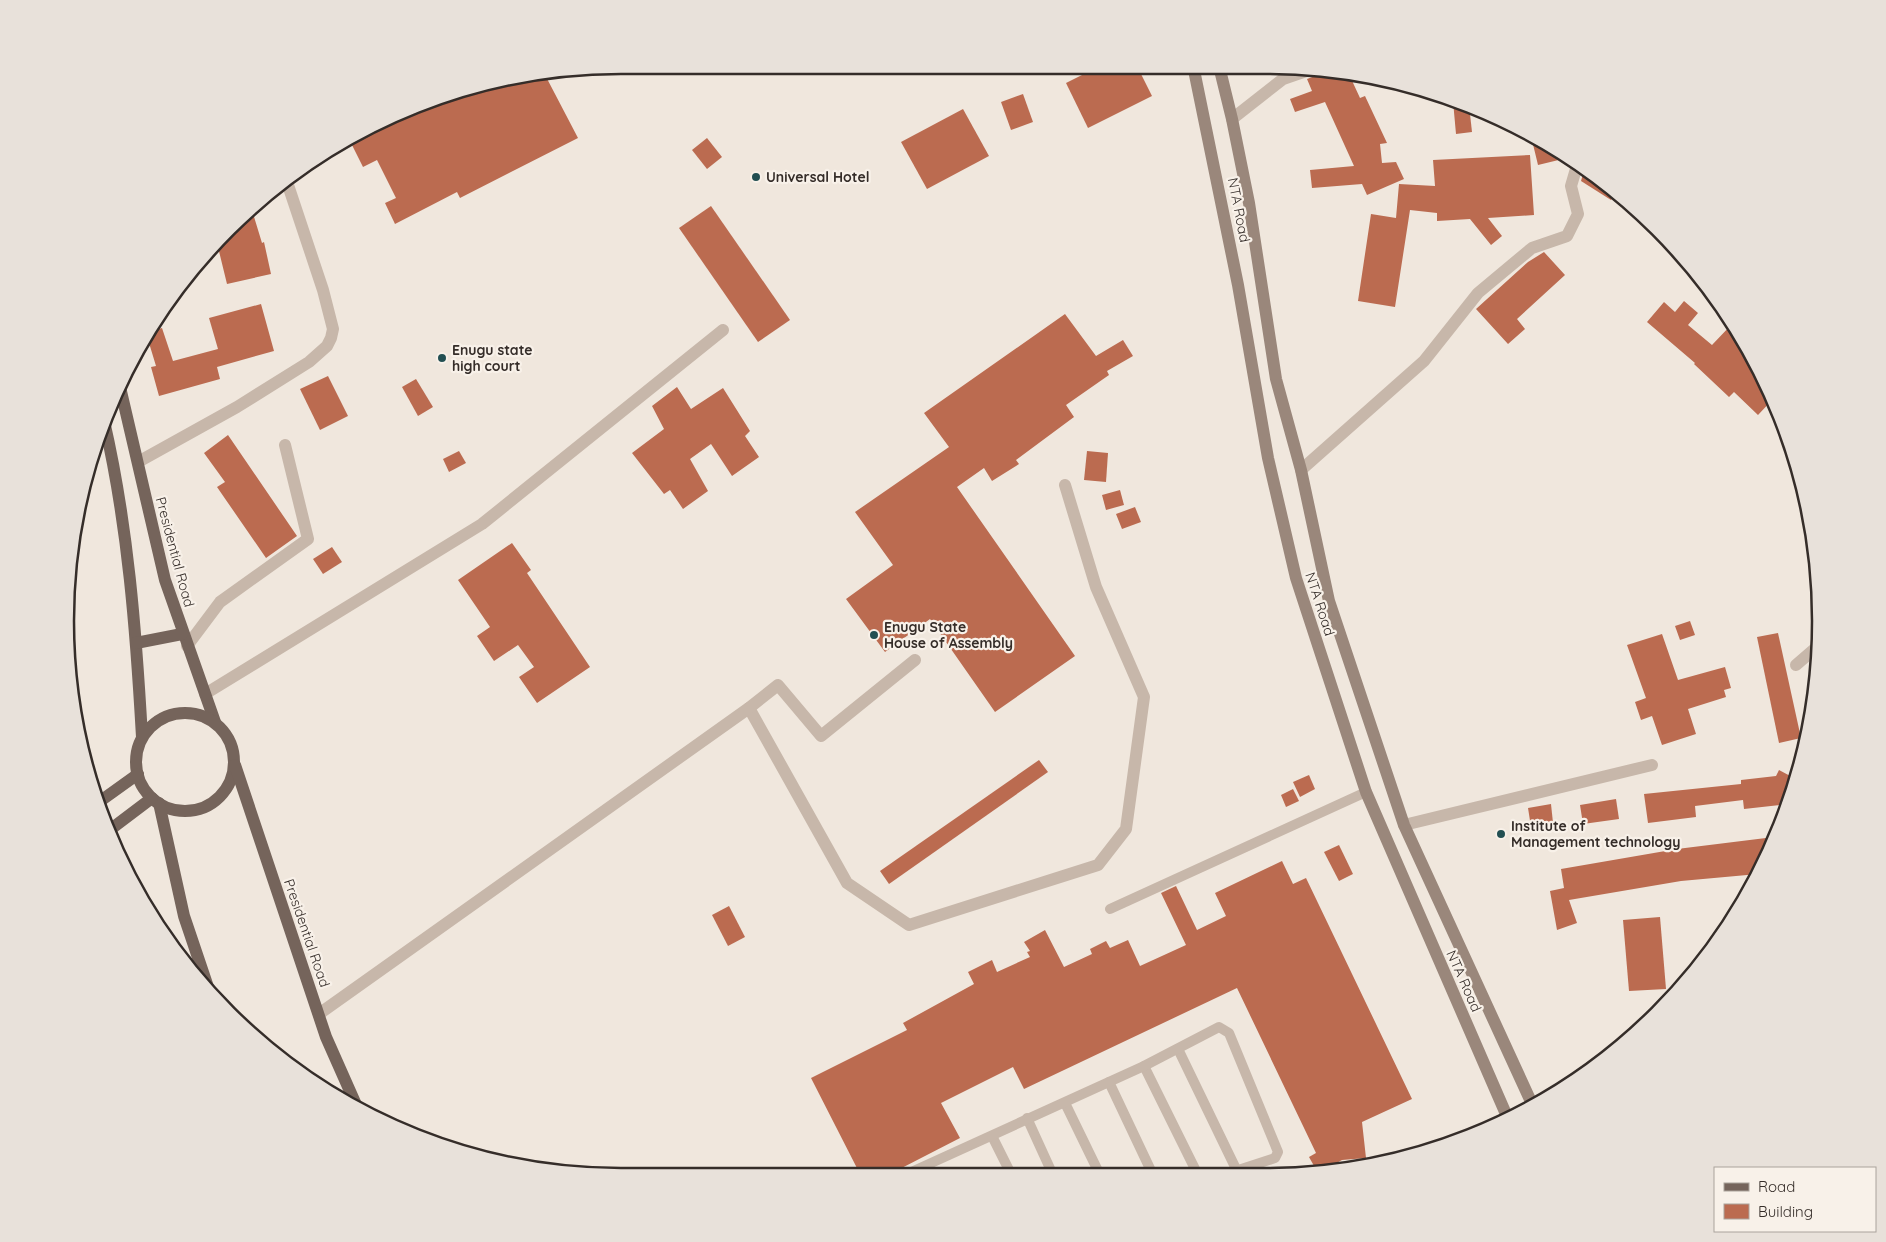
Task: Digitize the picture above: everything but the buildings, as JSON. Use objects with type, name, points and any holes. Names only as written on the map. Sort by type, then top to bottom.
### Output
[{"type":"main road","name":"NTA Road","points":[[1195,74],[1232,256],[1268,458],[1296,578],[1366,792],[1506,1113]]},
{"type":"main road","name":"NTA Road","points":[[1221,74],[1249,203],[1276,379],[1301,470],[1328,602],[1404,825],[1530,1100]]},
{"type":"main road","name":"Presidential Road","points":[[122,396],[165,580],[184,640],[215,722]]},
{"type":"main road","points":[[107,435],[125,536],[136,643],[142,737],[136,755],[138,774],[155,801],[184,916],[204,974]]},
{"type":"main road","points":[[136,643],[184,640]]},
{"type":"main road","points":[[142,737],[156,722],[175,713],[189,712],[202,715],[215,722],[230,741],[235,766],[231,782],[222,796],[208,806],[192,811],[175,810],[155,801]]},
{"type":"main road","name":"Presidential Road","points":[[235,766],[319,1014],[353,1098]]},
{"type":"main road","points":[[104,799],[138,774]]},
{"type":"main road","points":[[114,828],[155,801]]},
{"type":"street","points":[[1232,118],[1282,79],[1295,75]]},
{"type":"street","points":[[1301,470],[1424,361],[1478,293],[1532,248],[1567,236],[1578,214],[1571,186],[1575,171]]},
{"type":"street","points":[[138,462],[236,407],[301,367],[327,346],[333,329],[323,290],[289,187]]},
{"type":"street","points":[[205,694],[482,524],[723,330]]},
{"type":"street","points":[[184,640],[220,602],[308,539],[285,445]]},
{"type":"street","points":[[749,708],[848,883],[909,925],[1098,865],[1126,829],[1144,697],[1096,587],[1065,485]]},
{"type":"street","points":[[1796,665],[1811,652]]},
{"type":"street","points":[[319,1014],[749,708],[778,685],[821,736],[915,660]]},
{"type":"street","points":[[1404,825],[1652,766]]},
{"type":"lane","points":[[1110,909],[1366,792]]},
{"type":"lane","points":[[920,1168],[1144,1066],[1219,1027],[1229,1033],[1278,1152],[1274,1158],[1243,1168]]},
{"type":"lane","points":[[1178,1049],[1236,1168]]},
{"type":"lane","points":[[1144,1066],[1195,1168]]},
{"type":"lane","points":[[1109,1082],[1150,1168]]},
{"type":"lane","points":[[1065,1103],[1097,1168]]},
{"type":"lane","points":[[1027,1118],[1050,1168]]},
{"type":"lane","points":[[992,1136],[1008,1168]]},
{"type":"place","name":"Universal Hotel","points":[[756,177]]},
{"type":"place","name":"Enugu state high court","points":[[442,358]]},
{"type":"place","name":"Enugu State House of Assembly","points":[[874,635]]},
{"type":"place","name":"Institute of Management technology","points":[[1501,834]]}]
